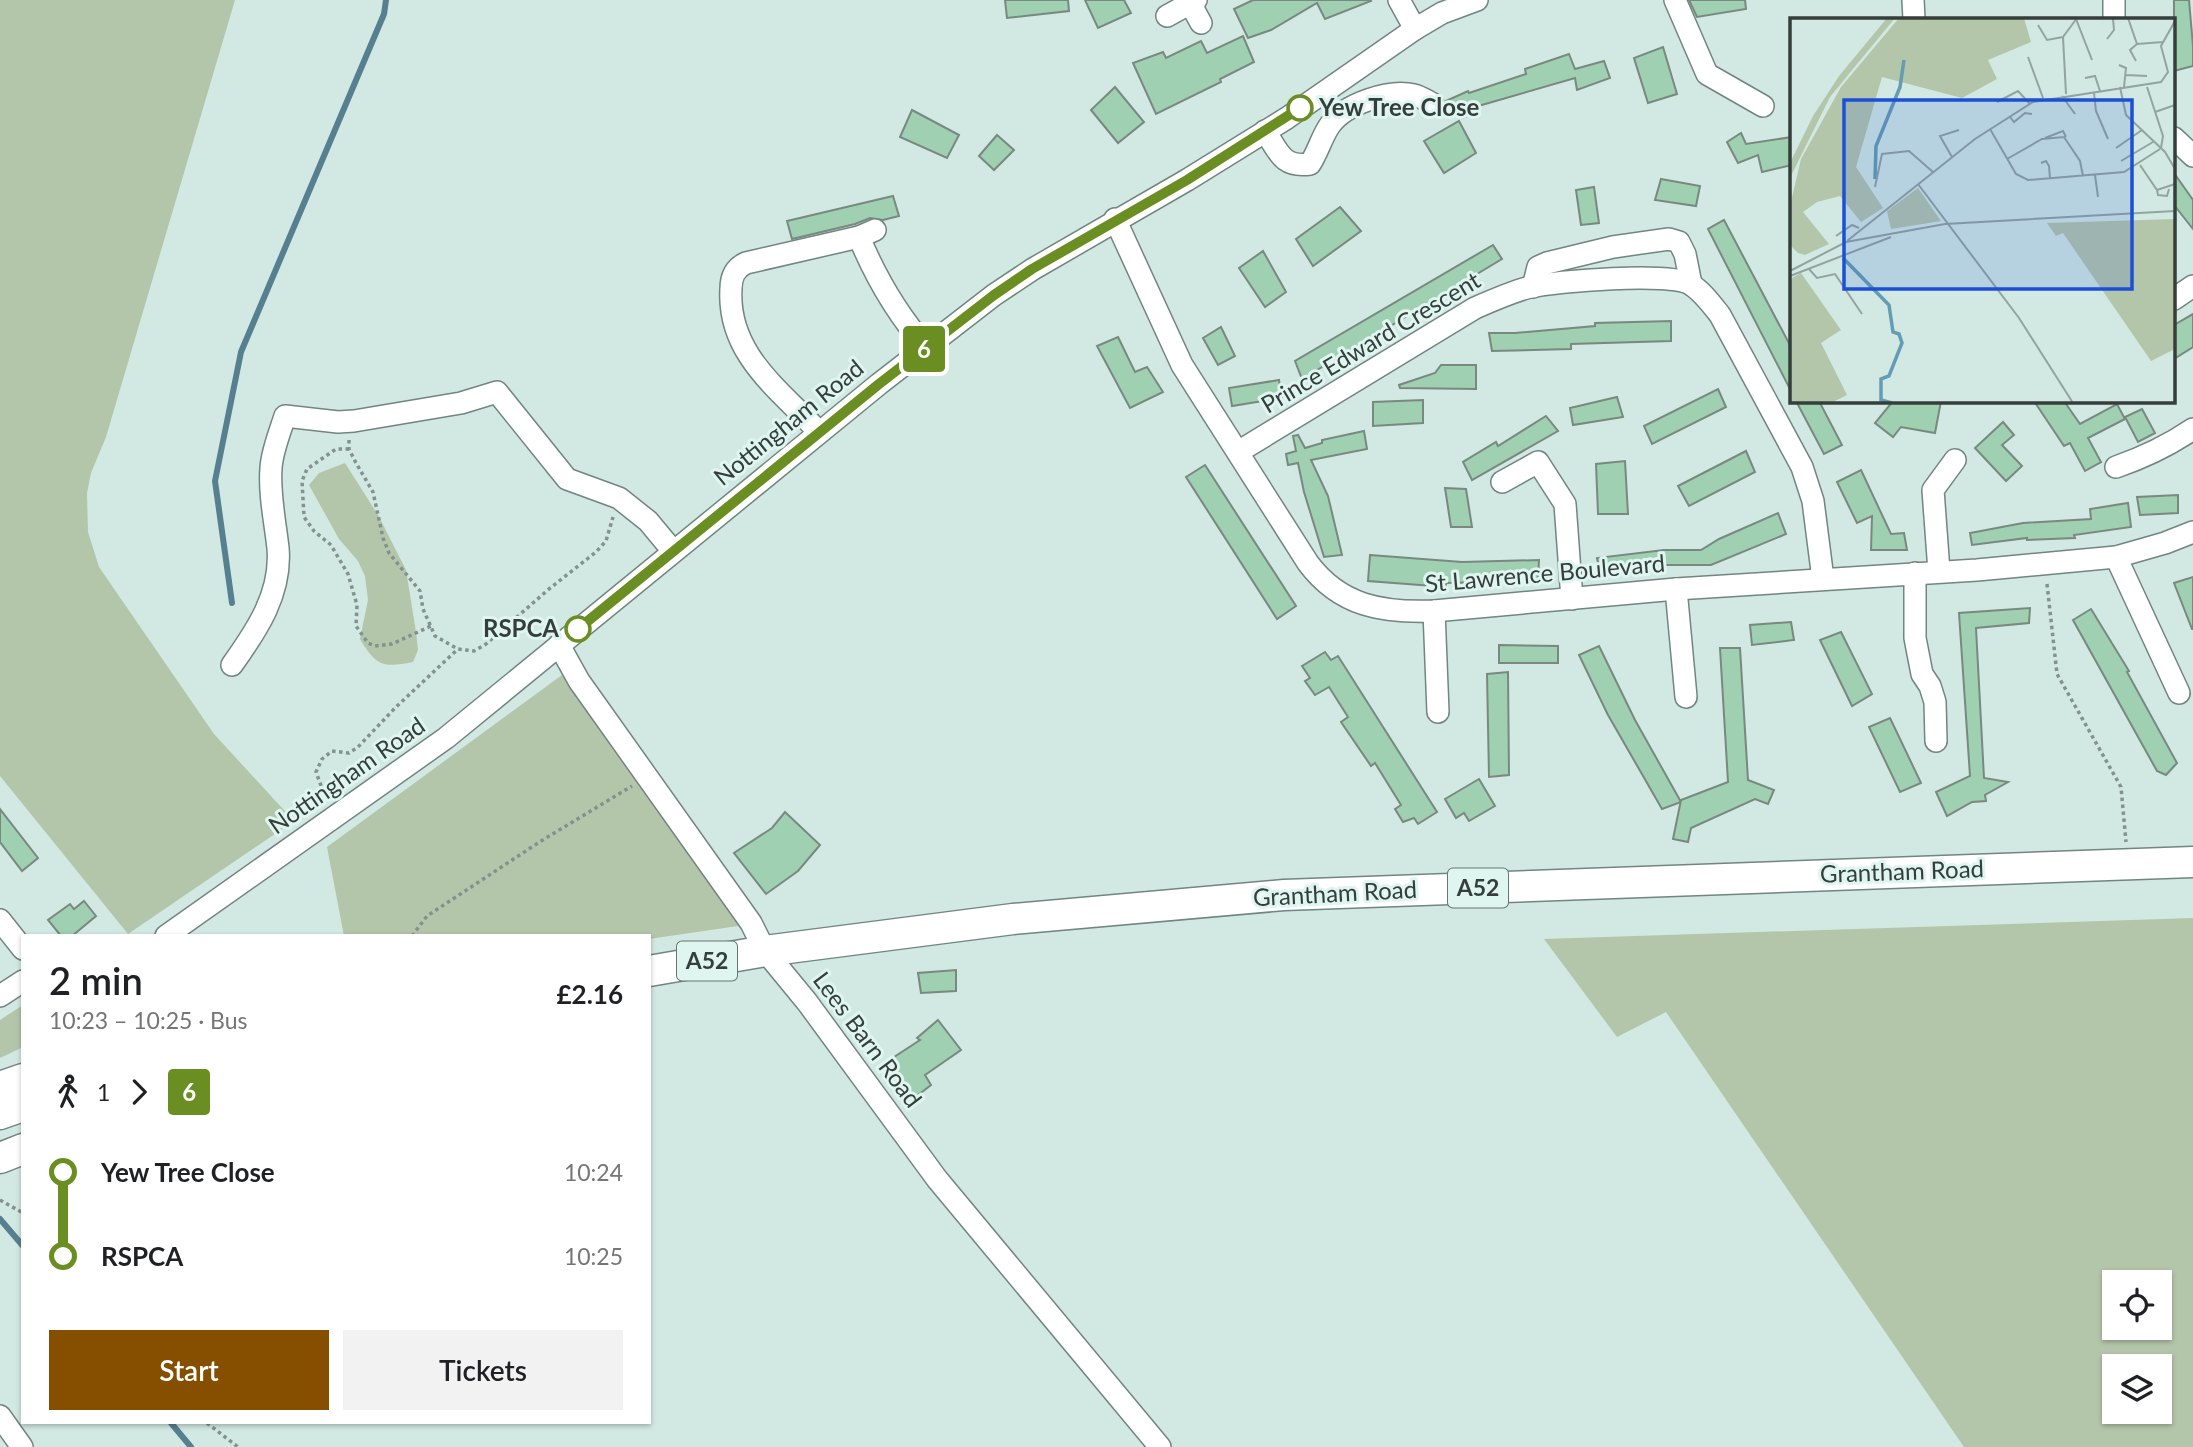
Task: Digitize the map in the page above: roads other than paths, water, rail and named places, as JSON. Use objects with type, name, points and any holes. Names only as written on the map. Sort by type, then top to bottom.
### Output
[{"type":"highway","name":"Grantham Road","points":[[651,971],[765,951],[1013,919],[1284,895],[2193,862]]},
{"type":"highway","points":[[0,1114],[17,1085]]},
{"type":"highway","points":[[0,1158],[21,1150]]},
{"type":"street","points":[[1399,0],[1415,29]]},
{"type":"street","name":"Nottingham Road","points":[[169,934],[446,738],[819,432],[1032,269],[1187,180],[1265,131],[1415,29],[1442,13],[1477,0]]},
{"type":"street","points":[[1675,0],[1707,74],[1763,106]]},
{"type":"street","points":[[1913,0],[1914,18]]},
{"type":"street","points":[[2114,0],[2115,18]]},
{"type":"street","points":[[1167,16],[1193,2],[1201,23]]},
{"type":"street","points":[[1265,131],[1285,161],[1297,166],[1310,164],[1320,150],[1330,125],[1344,112],[1377,96],[1413,94],[1433,104]]},
{"type":"street","points":[[2176,140],[2193,156]]},
{"type":"street","name":"St Lawrence Boulevard","points":[[1115,219],[1182,365],[1308,563],[1317,576],[1335,591],[1370,606],[1406,612],[1434,611],[1676,589],[2045,564],[2116,557],[2193,532]]},
{"type":"street","points":[[819,432],[774,389],[743,345],[732,307],[732,277],[740,265],[867,233],[884,291],[926,348]]},
{"type":"street","points":[[1533,287],[1538,267],[1547,263],[1613,247],[1669,239],[1679,242],[1685,254],[1691,284],[1720,315],[1802,467],[1813,501],[1823,579]]},
{"type":"street","name":"Prince Edward Crescent","points":[[1238,452],[1475,308],[1506,294],[1533,287],[1661,277],[1691,284]]},
{"type":"street","points":[[2176,298],[2193,286]]},
{"type":"street","points":[[232,665],[258,629],[275,589],[278,551],[272,507],[271,466],[285,416],[338,422],[354,421],[461,403],[497,392],[567,479],[619,498],[648,521],[673,551]]},
{"type":"street","points":[[2116,467],[2170,445],[2193,429]]},
{"type":"street","points":[[1939,571],[1933,490],[1955,460]]},
{"type":"street","points":[[1502,482],[1538,462],[1565,504],[1572,599]]},
{"type":"street","points":[[2116,557],[2179,694]]},
{"type":"street","points":[[1915,573],[1915,638],[1922,674],[1935,702],[1936,741]]},
{"type":"street","points":[[1676,589],[1686,697]]},
{"type":"street","points":[[1434,611],[1438,712]]},
{"type":"street","name":"Lees Barn Road","points":[[559,645],[579,681],[751,923],[765,951],[807,1002],[937,1179],[1160,1447]]},
{"type":"street","points":[[0,920],[21,946]]},
{"type":"street","points":[[0,996],[21,982]]},
{"type":"street","points":[[0,1416],[22,1447]]},
{"type":"waterway","points":[[232,603],[215,481],[241,352],[384,14],[386,0]]},
{"type":"waterway","points":[[0,1219],[21,1244]]},
{"type":"waterway","points":[[172,1424],[191,1447]]},
{"type":"place","name":"Yew Tree Close","points":[[1300,108]]},
{"type":"place","name":"RSPCA","points":[[578,629]]}]
